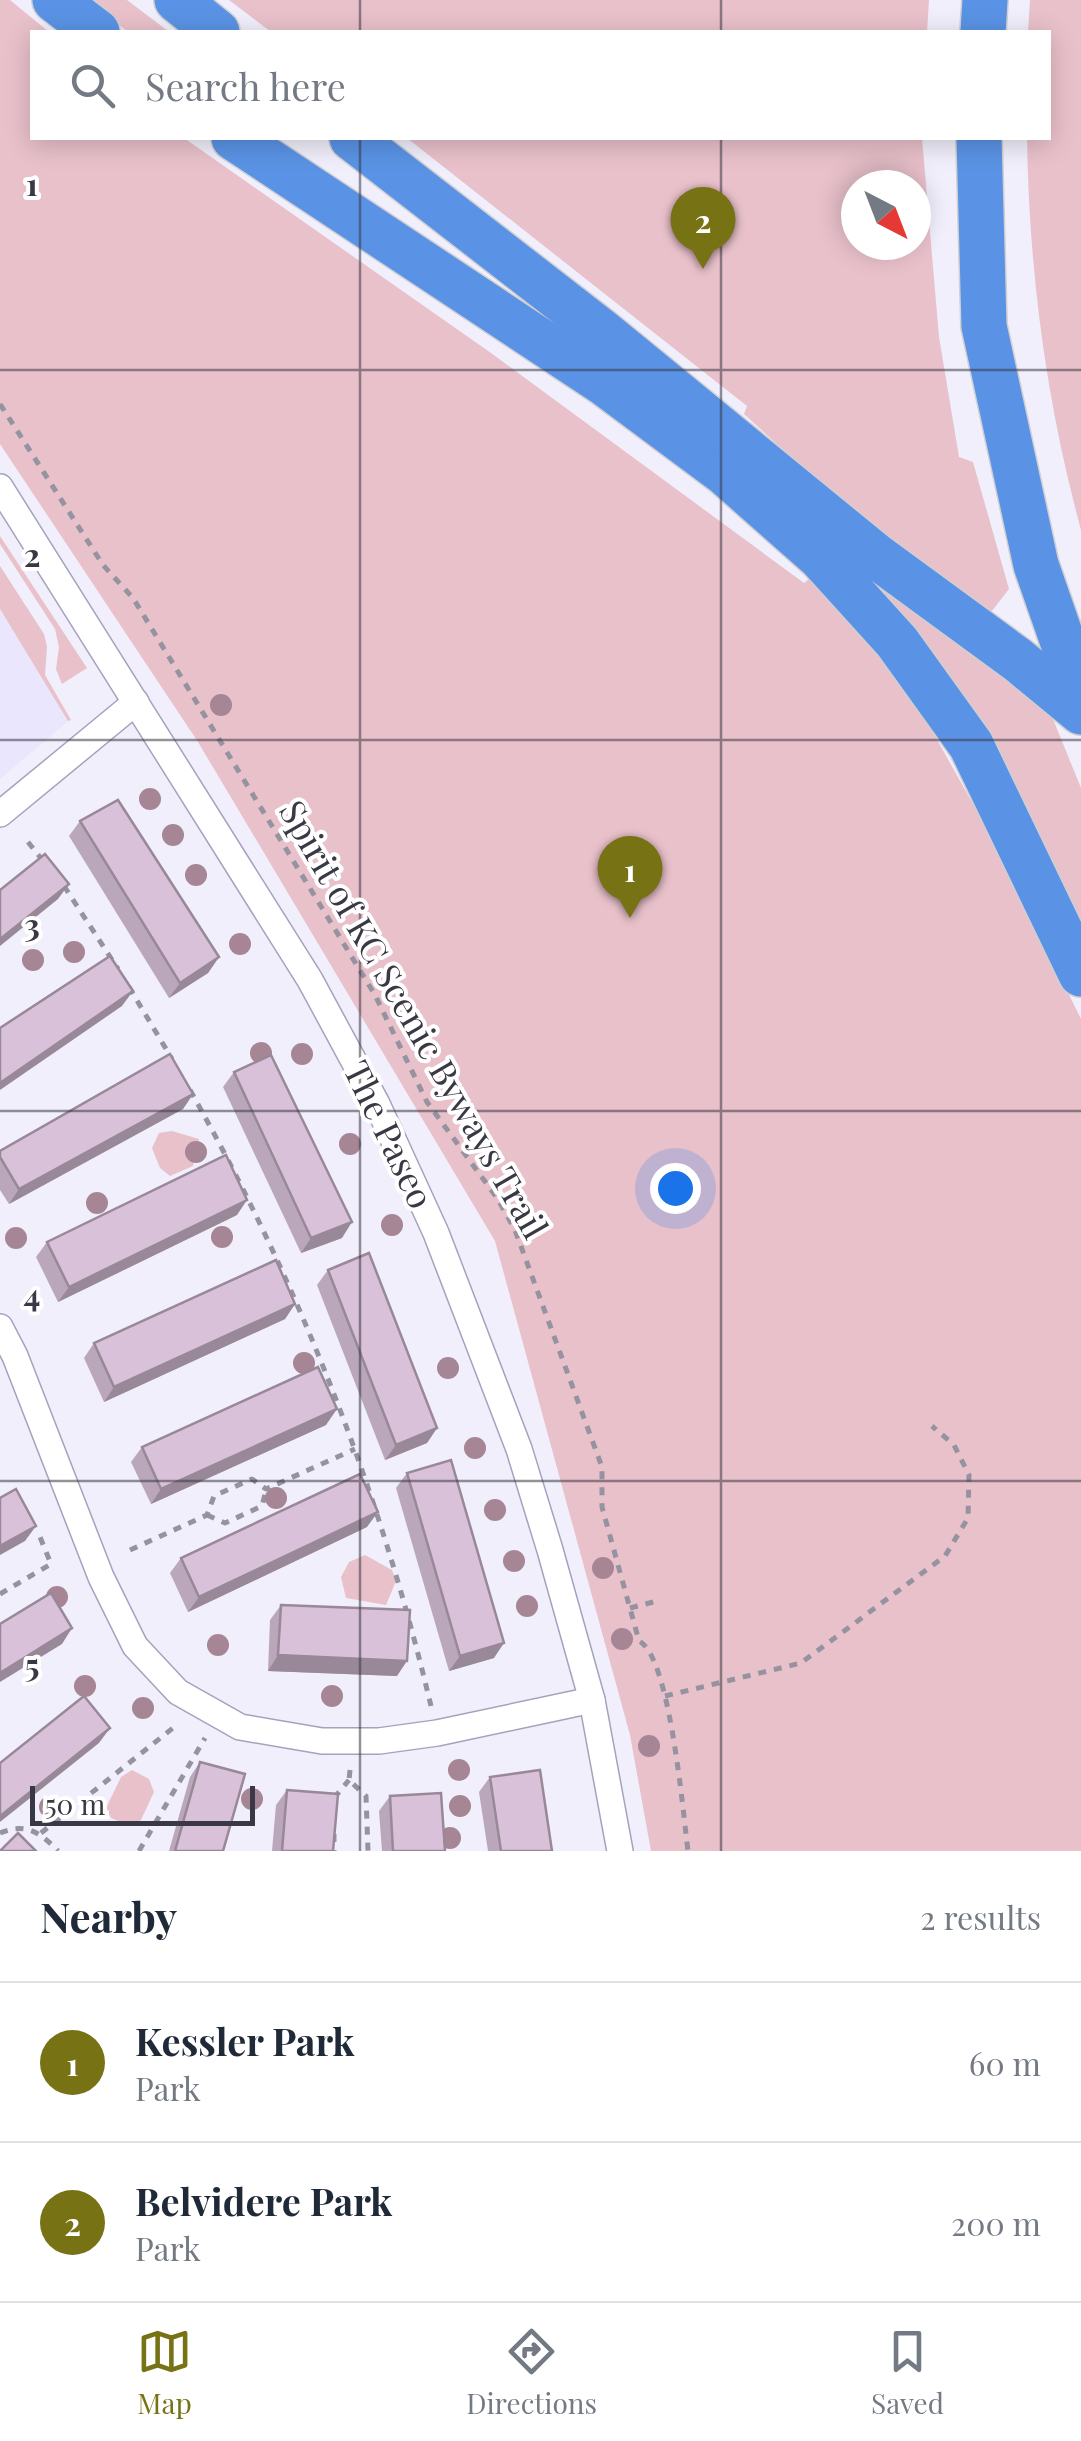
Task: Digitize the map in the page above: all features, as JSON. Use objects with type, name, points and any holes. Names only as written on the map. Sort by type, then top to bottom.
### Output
[{"type":"highway","points":[[55,0],[94,30]]},
{"type":"highway","points":[[177,0],[214,30]]},
{"type":"highway","points":[[982,30],[985,0]]},
{"type":"highway","points":[[237,140],[604,383],[724,473],[820,556],[897,642],[971,745],[1081,974]]},
{"type":"highway","points":[[355,140],[601,331],[876,556],[1018,660],[1081,712]]},
{"type":"highway","points":[[978,140],[984,326],[1036,566],[1081,694]]},
{"type":"street","name":"The Paseo","points":[[0,487],[310,980],[377,1104],[436,1232],[519,1449],[592,1700],[620,1851]]},
{"type":"street","points":[[0,814],[136,702]]},
{"type":"street","points":[[0,1328],[15,1356],[101,1577],[135,1646],[178,1692],[240,1727],[322,1741],[379,1741],[437,1733],[592,1700]]},
{"type":"path","name":"Spirit of KC Scenic Byways Trail","points":[[0,404],[103,565],[132,598],[376,994],[427,1102],[497,1198],[515,1230],[602,1467],[602,1507],[639,1641],[653,1653],[665,1696],[688,1851]]},
{"type":"path","points":[[28,842],[49,868]]},
{"type":"path","points":[[60,881],[96,931],[179,1070]]},
{"type":"path","points":[[187,1085],[229,1159],[322,1362],[410,1615],[437,1733]]},
{"type":"path","points":[[665,1696],[801,1663],[945,1556],[968,1518],[968,1475],[954,1446],[932,1426]]},
{"type":"path","points":[[266,1489],[355,1449]]},
{"type":"path","points":[[130,1550],[207,1515],[214,1496],[252,1479],[266,1489]]},
{"type":"path","points":[[207,1515],[224,1523],[262,1506],[266,1489]]},
{"type":"path","points":[[40,1538],[51,1564]]},
{"type":"path","points":[[0,1594],[62,1557]]},
{"type":"path","points":[[630,1608],[657,1601]]},
{"type":"path","points":[[41,1833],[180,1722]]},
{"type":"path","points":[[139,1851],[205,1738]]},
{"type":"path","points":[[334,1814],[334,1796],[349,1780],[350,1770]]},
{"type":"path","points":[[349,1780],[366,1796],[368,1851]]},
{"type":"path","points":[[0,1834],[15,1829],[41,1833],[58,1851]]},
{"type":"path","points":[[334,1833],[334,1851]]},
{"type":"shaded area","points":[[0,0],[10,0],[47,30],[30,30],[30,140],[187,140],[491,353],[804,583],[809,579],[874,647],[915,700],[993,840],[1081,1019],[1081,1851],[651,1851],[630,1735],[495,1241],[198,742],[0,444]]},
{"type":"shaded area","points":[[87,0],[127,0],[167,30],[125,30]]},
{"type":"shaded area","points":[[229,0],[929,0],[927,30],[268,30]]},
{"type":"shaded area","points":[[1030,0],[1081,0],[1081,530],[1049,384],[1031,237],[1027,140],[1051,140],[1051,30],[1028,30]]},
{"type":"shaded area","points":[[410,140],[922,140],[925,170],[841,170],[841,260],[931,260],[931,243],[939,337],[959,457],[973,462],[1009,589],[988,616],[827,490],[744,414],[747,406]]},
{"type":"shaded area","points":[[0,536],[87,668],[62,684],[56,669],[59,647],[55,629],[0,544]]},
{"type":"shaded area","points":[[857,563],[1042,692],[1081,788],[1081,946]]},
{"type":"shaded area","points":[[0,566],[44,634],[45,675],[71,720],[68,721],[0,609]]},
{"type":"shaded area","points":[[0,609],[68,721],[0,779]]},
{"type":"shaded area","points":[[172,1131],[199,1139],[193,1166],[170,1176],[160,1168],[152,1148],[159,1133]]},
{"type":"shaded area","points":[[365,1555],[392,1570],[396,1581],[386,1605],[346,1598],[341,1577],[349,1562]]},
{"type":"shaded area","points":[[132,1770],[149,1779],[154,1792],[139,1824],[130,1826],[111,1818],[106,1808],[121,1777]]},
{"type":"building","points":[[118,800],[219,957],[180,983],[80,821]]},
{"type":"building","points":[[45,854],[69,884],[0,939],[0,890]]},
{"type":"building","points":[[110,956],[133,991],[0,1083],[0,1028]]},
{"type":"building","points":[[170,1054],[193,1094],[19,1189],[0,1151]]},
{"type":"building","points":[[271,1055],[352,1222],[311,1238],[234,1072]]},
{"type":"building","points":[[226,1155],[247,1200],[69,1287],[47,1242]]},
{"type":"building","points":[[369,1253],[437,1428],[396,1445],[328,1270]]},
{"type":"building","points":[[276,1260],[295,1304],[114,1387],[94,1343]]},
{"type":"building","points":[[318,1367],[337,1409],[161,1489],[142,1447]]},
{"type":"building","points":[[451,1460],[504,1643],[460,1656],[407,1473]]},
{"type":"building","points":[[360,1474],[378,1512],[199,1597],[181,1558]]},
{"type":"building","points":[[16,1489],[36,1526],[0,1546],[0,1498]]},
{"type":"building","points":[[51,1593],[72,1628],[0,1673],[0,1624]]},
{"type":"building","points":[[281,1605],[410,1610],[407,1661],[278,1655]]},
{"type":"building","points":[[84,1696],[110,1728],[0,1816],[0,1763]]},
{"type":"building","points":[[200,1762],[245,1774],[223,1851],[175,1851]]},
{"type":"building","points":[[540,1770],[552,1851],[501,1851],[490,1777]]},
{"type":"building","points":[[287,1790],[338,1794],[333,1851],[282,1851]]},
{"type":"building","points":[[441,1793],[445,1851],[393,1851],[390,1796]]},
{"type":"building","points":[[18,1833],[36,1851],[0,1851]]},
{"type":"place","name":"Belvidere Park","points":[[703,269]]},
{"type":"place","name":"Kessler Park","points":[[630,918]]}]
